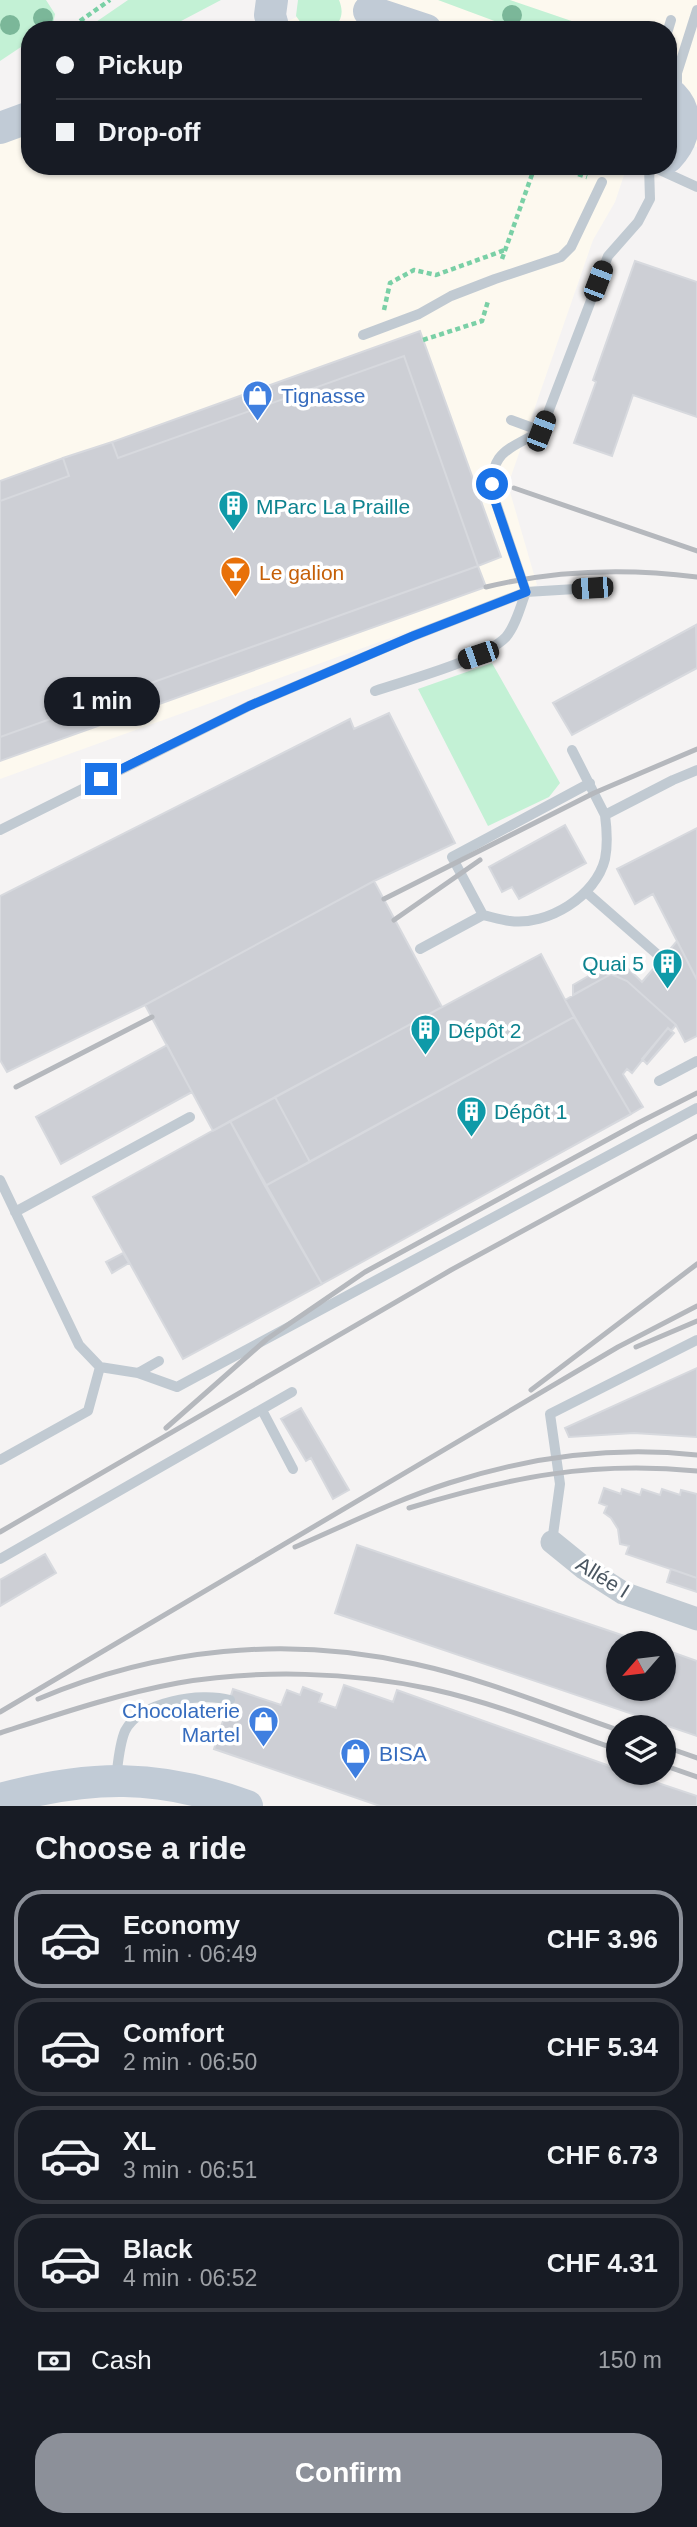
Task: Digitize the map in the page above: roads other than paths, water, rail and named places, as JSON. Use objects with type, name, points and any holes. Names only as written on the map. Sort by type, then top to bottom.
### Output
[{"type":"street","points":[[367,14],[393,21]]},
{"type":"street","points":[[0,128],[21,120]]},
{"type":"street","name":"Allée I","points":[[552,1542],[584,1568],[623,1593],[697,1619]]},
{"type":"street","points":[[0,1799],[46,1788],[116,1779],[160,1783],[234,1804]]},
{"type":"lane","points":[[677,73],[697,10]]},
{"type":"lane","points":[[677,144],[697,187]]},
{"type":"lane","points":[[375,691],[478,655],[498,644],[512,628],[526,592],[494,498],[494,470],[500,454],[541,431],[608,256],[638,222],[659,175]]},
{"type":"lane","points":[[363,335],[419,314],[462,291],[561,257],[571,247],[602,182]]},
{"type":"lane","points":[[511,420],[541,431]]},
{"type":"lane","points":[[1,829],[249,706],[413,636],[526,592],[592,588]]},
{"type":"lane","points":[[421,949],[483,915],[512,921],[542,918],[558,911],[586,892],[596,880],[604,861],[607,840],[605,815],[572,750]]},
{"type":"lane","points":[[605,815],[697,770]]},
{"type":"lane","points":[[483,915],[452,857],[590,783]]},
{"type":"lane","points":[[586,892],[658,955]]},
{"type":"lane","points":[[659,1081],[697,1061]]},
{"type":"lane","points":[[0,1180],[79,1345],[100,1367],[138,1373],[177,1387],[697,1108]]},
{"type":"lane","points":[[15,1212],[190,1117]]},
{"type":"lane","points":[[552,1542],[560,1484],[550,1414],[697,1340]]},
{"type":"lane","points":[[138,1373],[159,1361]]},
{"type":"lane","points":[[0,1460],[88,1411],[100,1367]]},
{"type":"lane","points":[[0,1559],[292,1392]]},
{"type":"lane","points":[[262,1410],[293,1469]]},
{"type":"lane","points":[[116,1779],[125,1732],[142,1712],[177,1701],[220,1697],[230,1700]]},
{"type":"railway","points":[[514,488],[697,551]]},
{"type":"railway","points":[[486,587],[538,577],[591,572],[644,572],[697,577]]},
{"type":"railway","points":[[384,899],[594,793],[697,749]]},
{"type":"railway","points":[[394,920],[480,860]]},
{"type":"railway","points":[[16,1087],[152,1017]]},
{"type":"railway","points":[[166,1428],[267,1339],[365,1272],[697,1093]]},
{"type":"railway","points":[[0,1532],[451,1270],[697,1136]]},
{"type":"railway","points":[[531,1390],[697,1264]]},
{"type":"railway","points":[[0,1712],[618,1347],[697,1306]]},
{"type":"railway","points":[[636,1347],[697,1321]]},
{"type":"railway","points":[[295,1547],[429,1490],[510,1466],[603,1453],[697,1455]]},
{"type":"railway","points":[[409,1508],[482,1488],[551,1474],[621,1468],[697,1471]]},
{"type":"railway","points":[[38,1699],[130,1668],[176,1658],[271,1649],[319,1650],[367,1655],[441,1670],[492,1685],[606,1726]]},
{"type":"railway","points":[[0,1733],[111,1699],[178,1683],[241,1676],[305,1674],[369,1679],[431,1689],[525,1716],[606,1746]]},
{"type":"railway","points":[[676,1751],[697,1758]]},
{"type":"railway","points":[[676,1770],[697,1777]]},
{"type":"place","name":"Tignasse","points":[[258,422]]},
{"type":"place","name":"MParc La Praille","points":[[233,533]]},
{"type":"place","name":"Le galion","points":[[236,599]]},
{"type":"place","name":"Quai 5","points":[[667,990]]},
{"type":"place","name":"Dépôt 2","points":[[425,1057]]},
{"type":"place","name":"Dépôt 1","points":[[471,1138]]},
{"type":"place","name":"Chocolaterie Martel","points":[[263,1749]]},
{"type":"place","name":"BISA","points":[[356,1780]]}]
